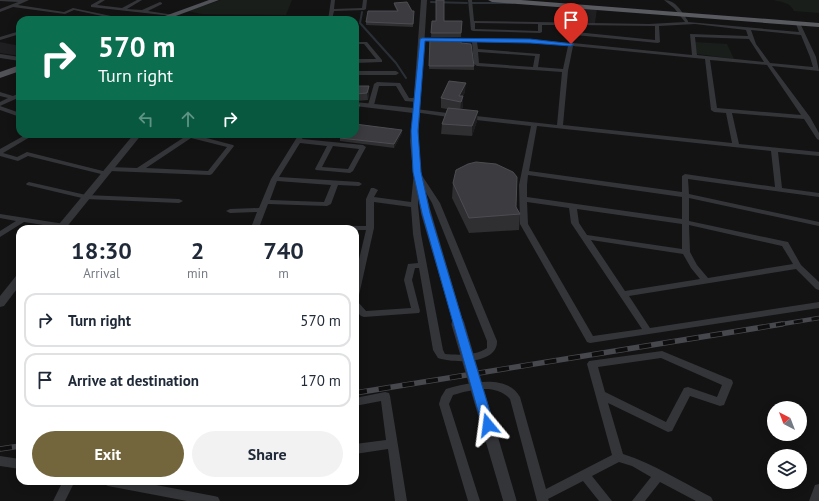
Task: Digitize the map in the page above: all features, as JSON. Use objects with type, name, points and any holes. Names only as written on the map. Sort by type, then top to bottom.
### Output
[{"type":"highway","points":[[492,0],[681,13],[798,24],[819,24]]},
{"type":"highway","points":[[525,0],[819,24]]},
{"type":"main road","points":[[172,15],[216,0]]},
{"type":"main road","points":[[0,75],[16,69]]},
{"type":"street","points":[[0,0],[25,1]]},
{"type":"street","points":[[103,0],[93,6],[172,15]]},
{"type":"street","points":[[123,9],[140,0]]},
{"type":"street","points":[[331,16],[333,0]]},
{"type":"street","points":[[332,10],[364,9],[365,0]]},
{"type":"street","points":[[424,0],[414,141],[417,172],[426,213],[510,501]]},
{"type":"street","points":[[470,0],[473,30],[540,32],[540,23]]},
{"type":"street","points":[[666,0],[676,7],[687,23]]},
{"type":"street","points":[[0,11],[25,1]]},
{"type":"street","points":[[144,11],[160,2]]},
{"type":"street","points":[[13,6],[65,13],[73,9],[110,16]]},
{"type":"street","points":[[0,8],[7,8]]},
{"type":"street","points":[[97,16],[101,14]]},
{"type":"street","points":[[473,22],[575,24],[687,23],[802,34]]},
{"type":"street","points":[[560,127],[565,71],[575,24]]},
{"type":"street","points":[[625,38],[627,24]]},
{"type":"street","points":[[574,33],[658,42],[658,24]]},
{"type":"street","points":[[798,24],[818,68]]},
{"type":"street","points":[[748,28],[750,38],[756,49],[807,117],[819,138]]},
{"type":"street","points":[[0,39],[16,33]]},
{"type":"street","points":[[695,57],[692,35],[750,38]]},
{"type":"street","points":[[422,39],[530,41],[571,44],[818,68]]},
{"type":"street","points":[[474,40],[477,64],[565,71]]},
{"type":"street","points":[[359,43],[365,43],[380,61],[359,61]]},
{"type":"street","points":[[475,50],[538,55],[535,69]]},
{"type":"street","points":[[0,56],[16,58]]},
{"type":"street","points":[[707,58],[714,110],[807,117]]},
{"type":"street","points":[[359,73],[396,73]]},
{"type":"street","points":[[371,105],[377,84],[398,84],[407,100],[416,100]]},
{"type":"street","points":[[0,94],[13,98]]},
{"type":"street","points":[[0,104],[16,97]]},
{"type":"street","points":[[359,104],[819,154]]},
{"type":"street","points":[[0,108],[16,114]]},
{"type":"street","points":[[729,112],[736,145]]},
{"type":"street","points":[[534,124],[524,185],[524,224],[590,340],[819,305]]},
{"type":"street","points":[[0,153],[25,138]]},
{"type":"street","points":[[64,225],[135,138]]},
{"type":"street","points":[[139,170],[187,138]]},
{"type":"street","points":[[0,153],[18,159],[27,154],[107,171],[139,170],[210,173],[231,146],[202,138]]},
{"type":"street","points":[[260,225],[262,210],[274,179],[300,138]]},
{"type":"street","points":[[298,141],[331,144],[363,147],[350,171],[318,169],[331,144]]},
{"type":"street","points":[[774,149],[779,189]]},
{"type":"street","points":[[417,172],[436,203],[492,341],[493,345],[491,350],[485,354],[452,359],[441,356],[438,350],[422,265],[414,205],[417,172]]},
{"type":"street","points":[[526,173],[685,195],[819,224]]},
{"type":"street","points":[[706,281],[694,266],[686,252],[685,176],[819,195]]},
{"type":"street","points":[[274,179],[359,184]]},
{"type":"street","points":[[266,202],[327,204],[335,183]]},
{"type":"street","points":[[28,184],[86,198],[179,201]]},
{"type":"street","points":[[359,276],[370,228],[370,199],[374,190]]},
{"type":"street","points":[[370,199],[414,205]]},
{"type":"street","points":[[524,199],[685,222],[785,244],[798,266],[819,287]]},
{"type":"street","points":[[573,207],[575,223],[648,331]]},
{"type":"street","points":[[230,211],[262,210]]},
{"type":"street","points":[[0,216],[46,225]]},
{"type":"street","points":[[0,235],[22,220]]},
{"type":"street","points":[[359,228],[370,228]]},
{"type":"street","points":[[585,237],[686,252]]},
{"type":"street","points":[[359,308],[364,314],[416,311],[408,280],[411,266],[422,265]]},
{"type":"street","points":[[623,294],[798,266]]},
{"type":"street","points":[[0,303],[16,283]]},
{"type":"street","points":[[601,395],[668,428],[688,391],[720,402],[728,383],[662,354],[592,364],[618,457]]},
{"type":"street","points":[[474,501],[444,404],[446,397],[450,392],[496,385],[511,391],[516,396],[543,499],[584,474],[618,457],[636,463],[707,501]]},
{"type":"street","points":[[359,401],[386,396],[401,501]]},
{"type":"street","points":[[359,448],[393,444]]},
{"type":"street","points":[[0,461],[16,463]]},
{"type":"street","points":[[584,474],[606,501]]},
{"type":"street","points":[[638,501],[659,475]]},
{"type":"street","points":[[60,501],[66,485]]},
{"type":"street","points":[[129,485],[214,501]]},
{"type":"street","points":[[815,501],[819,489]]},
{"type":"shaded area","points":[[221,0],[292,0],[286,15],[202,14],[187,11]]},
{"type":"shaded area","points":[[773,0],[819,0],[819,13],[794,11],[788,4]]},
{"type":"shaded area","points":[[560,7],[597,9],[595,23],[556,23]]},
{"type":"shaded area","points":[[0,42],[16,45],[16,55],[0,53]]},
{"type":"shaded area","points":[[695,42],[727,44],[734,59],[697,54]]},
{"type":"building","points":[[436,0],[444,0],[444,21],[462,21],[461,33],[431,33],[432,21],[436,21]]},
{"type":"building","points":[[407,2],[412,11],[414,11],[413,24],[366,22],[368,11],[398,11],[394,3]]},
{"type":"building","points":[[430,39],[461,40],[461,43],[471,44],[474,66],[429,66]]},
{"type":"building","points":[[449,81],[466,83],[459,96],[463,96],[461,102],[441,98]]},
{"type":"building","points":[[359,86],[369,86],[367,93],[359,94]]},
{"type":"building","points":[[448,108],[478,111],[472,126],[442,124]]},
{"type":"building","points":[[359,125],[402,130],[394,144],[340,138],[359,138]]},
{"type":"building","points":[[476,162],[496,164],[513,172],[517,177],[516,207],[520,214],[469,218],[453,183],[456,170]]},
{"type":"waterway","points":[[431,2],[467,3]]},
{"type":"waterway","points":[[472,3],[513,3]]},
{"type":"waterway","points":[[362,12],[360,23],[396,63],[406,78]]},
{"type":"railway","points":[[776,325],[819,318]]},
{"type":"railway","points":[[359,392],[782,324]]},
{"type":"railway","points":[[0,449],[16,447]]},
{"type":"route","points":[[488,425],[426,213],[417,172],[414,131],[422,39],[530,41],[571,44]]}]
